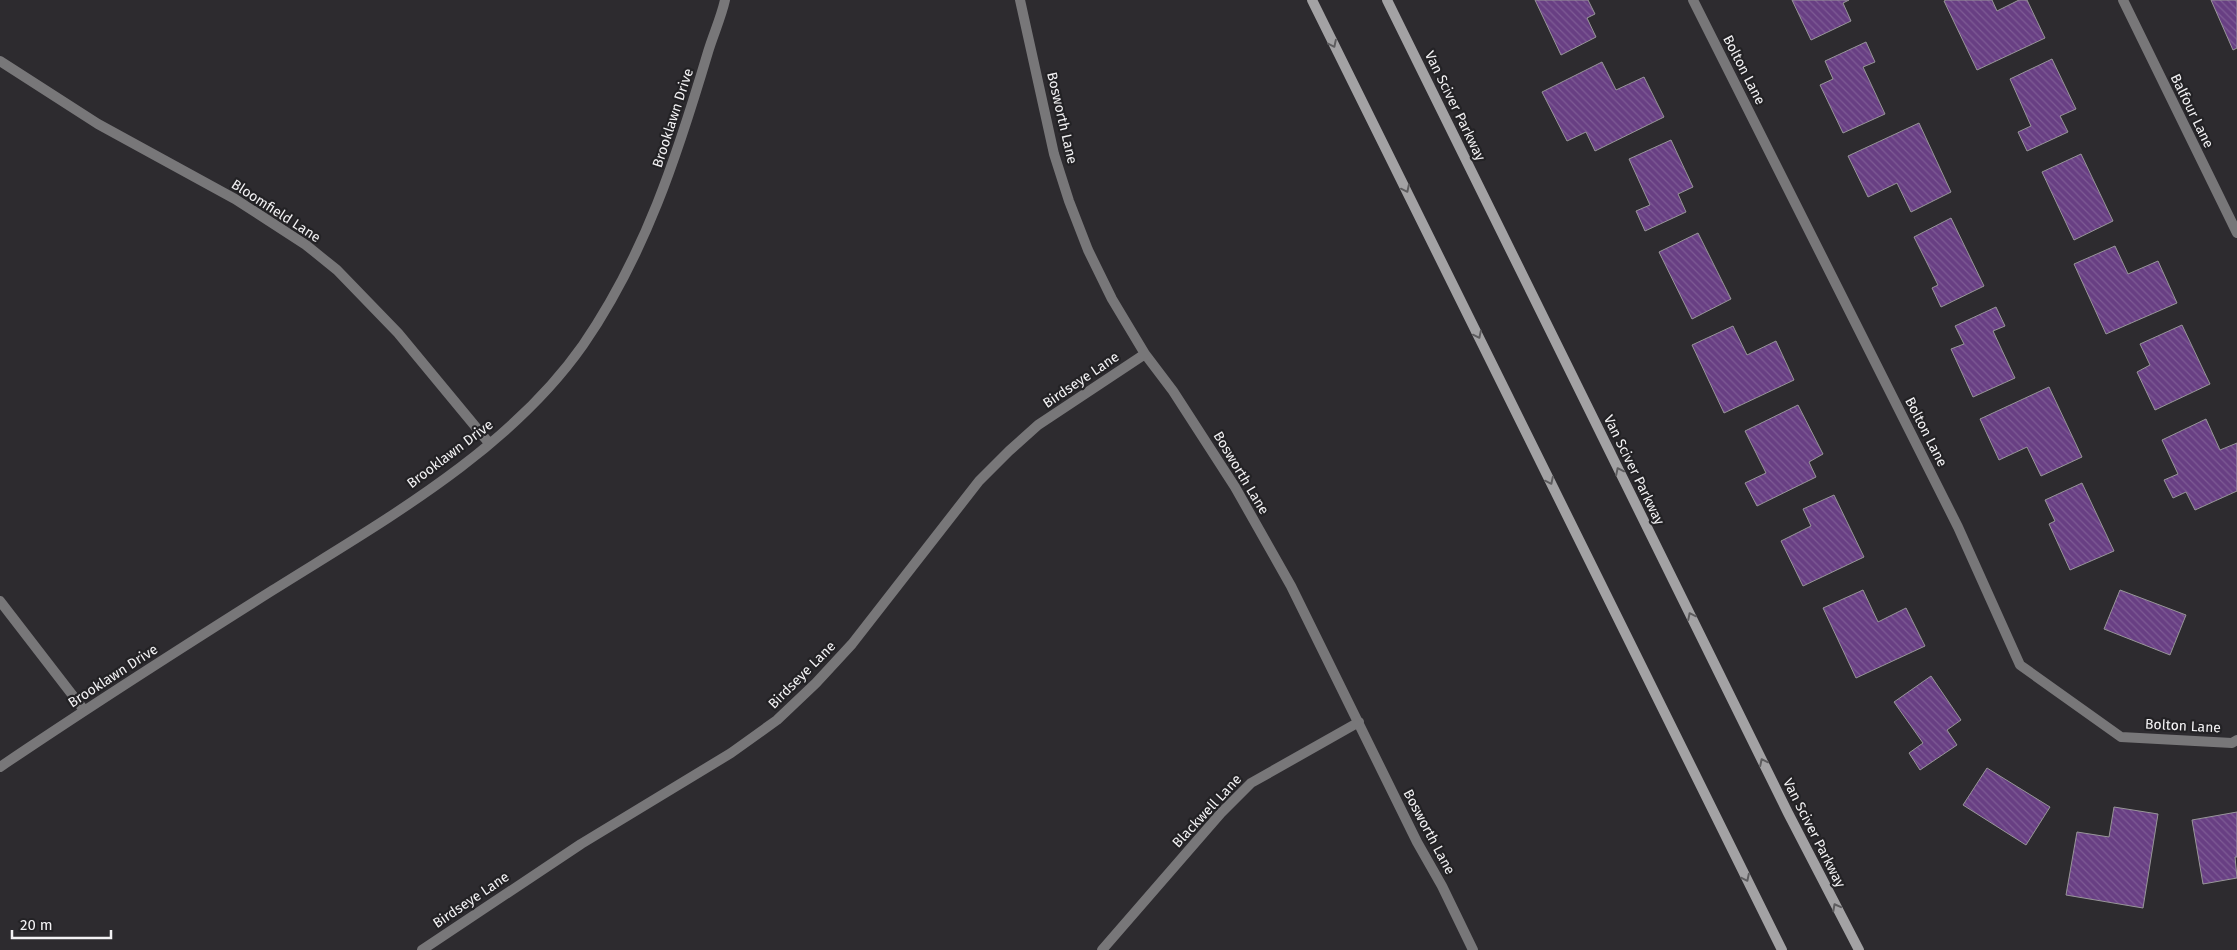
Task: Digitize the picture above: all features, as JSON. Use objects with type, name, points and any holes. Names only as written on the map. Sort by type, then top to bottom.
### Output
[{"type":"street","name":"Brooklawn Drive","points":[[0,767],[84,710],[421,495],[508,428],[546,389],[581,347],[634,260],[672,165],[698,89],[725,0]]},
{"type":"street","name":"Bosworth Lane","points":[[1020,0],[1054,154],[1069,202],[1088,250],[1112,298],[1145,354],[1173,391],[1236,486],[1295,594],[1417,842],[1442,886],[1473,950]]},
{"type":"street","points":[[1312,0],[1782,950]]},
{"type":"street","name":"Van Sciver Parkway","points":[[1387,0],[1788,813],[1859,950]]},
{"type":"street","name":"Bolton Lane","points":[[1693,0],[1958,527],[2020,665],[2121,736],[2232,743],[2237,740]]},
{"type":"street","name":"Balfour Lane","points":[[2123,0],[2237,233]]},
{"type":"street","name":"Bloomfield Lane","points":[[0,61],[98,124],[153,156],[235,199],[306,245],[337,270],[398,333],[489,443]]},
{"type":"street","name":"Birdseye Lane","points":[[422,950],[580,844],[731,753],[777,720],[816,683],[852,644],[979,481],[1009,451],[1038,425],[1145,354]]},
{"type":"street","points":[[0,601],[84,710]]},
{"type":"street","name":"Blackwell Lane","points":[[1102,950],[1221,813],[1251,783],[1359,722]]},
{"type":"building","points":[[1535,0],[1588,0],[1595,14],[1587,18],[1596,37],[1561,55]]},
{"type":"building","points":[[1792,0],[1849,0],[1843,3],[1851,21],[1811,40]]},
{"type":"building","points":[[1992,0],[1997,11],[2019,0],[2027,0],[2045,38],[1977,70],[1944,1]]},
{"type":"building","points":[[2211,0],[2237,0],[2237,48],[2233,50]]},
{"type":"building","points":[[1866,42],[1875,62],[1863,67],[1885,114],[1843,133],[1820,85],[1833,79],[1825,61]]},
{"type":"building","points":[[2052,59],[2076,109],[2060,116],[2068,132],[2027,151],[2018,132],[2031,126],[2010,79]]},
{"type":"building","points":[[1602,62],[1616,90],[1644,77],[1664,117],[1595,151],[1586,132],[1567,141],[1542,92]]},
{"type":"building","points":[[1919,123],[1951,192],[1911,212],[1897,183],[1868,197],[1848,156]]},
{"type":"building","points":[[1671,140],[1693,187],[1678,194],[1686,212],[1645,231],[1636,211],[1650,205],[1629,159]]},
{"type":"building","points":[[2081,154],[2113,221],[2074,240],[2042,172]]},
{"type":"building","points":[[1951,218],[1984,286],[1941,307],[1932,288],[1938,285],[1914,237]]},
{"type":"building","points":[[1698,233],[1731,299],[1692,319],[1659,252]]},
{"type":"building","points":[[2115,246],[2128,274],[2158,261],[2177,303],[2106,334],[2074,264]]},
{"type":"building","points":[[1996,307],[2005,326],[1993,331],[2015,378],[1973,397],[1951,349],[1964,344],[1955,326]]},
{"type":"building","points":[[2182,325],[2210,384],[2155,410],[2137,372],[2150,365],[2140,344]]},
{"type":"building","points":[[1733,326],[1747,355],[1776,341],[1794,380],[1724,413],[1692,345]]},
{"type":"building","points":[[2049,387],[2082,457],[2041,476],[2027,447],[1999,460],[1980,419]]},
{"type":"building","points":[[1798,405],[1823,454],[1809,462],[1816,477],[1757,506],[1745,483],[1766,473],[1745,431]]},
{"type":"building","points":[[2206,419],[2220,450],[2237,443],[2237,491],[2195,510],[2186,492],[2173,498],[2164,480],[2178,474],[2162,440]]},
{"type":"building","points":[[2082,483],[2114,551],[2070,570],[2049,524],[2055,521],[2045,500]]},
{"type":"building","points":[[1834,495],[1864,557],[1803,586],[1781,541],[1811,526],[1803,509]]},
{"type":"building","points":[[1863,590],[1878,622],[1906,608],[1925,646],[1856,678],[1823,608]]},
{"type":"building","points":[[2120,590],[2186,615],[2170,655],[2104,629]]},
{"type":"building","points":[[1931,676],[1961,720],[1947,730],[1957,745],[1920,770],[1909,753],[1923,743],[1894,702]]},
{"type":"building","points":[[1987,768],[2050,807],[2026,845],[1963,805]]},
{"type":"building","points":[[2114,807],[2158,814],[2143,908],[2066,895],[2077,832],[2109,837]]},
{"type":"building","points":[[2237,812],[2237,857],[2235,857],[2237,878],[2203,884],[2192,820]]}]
